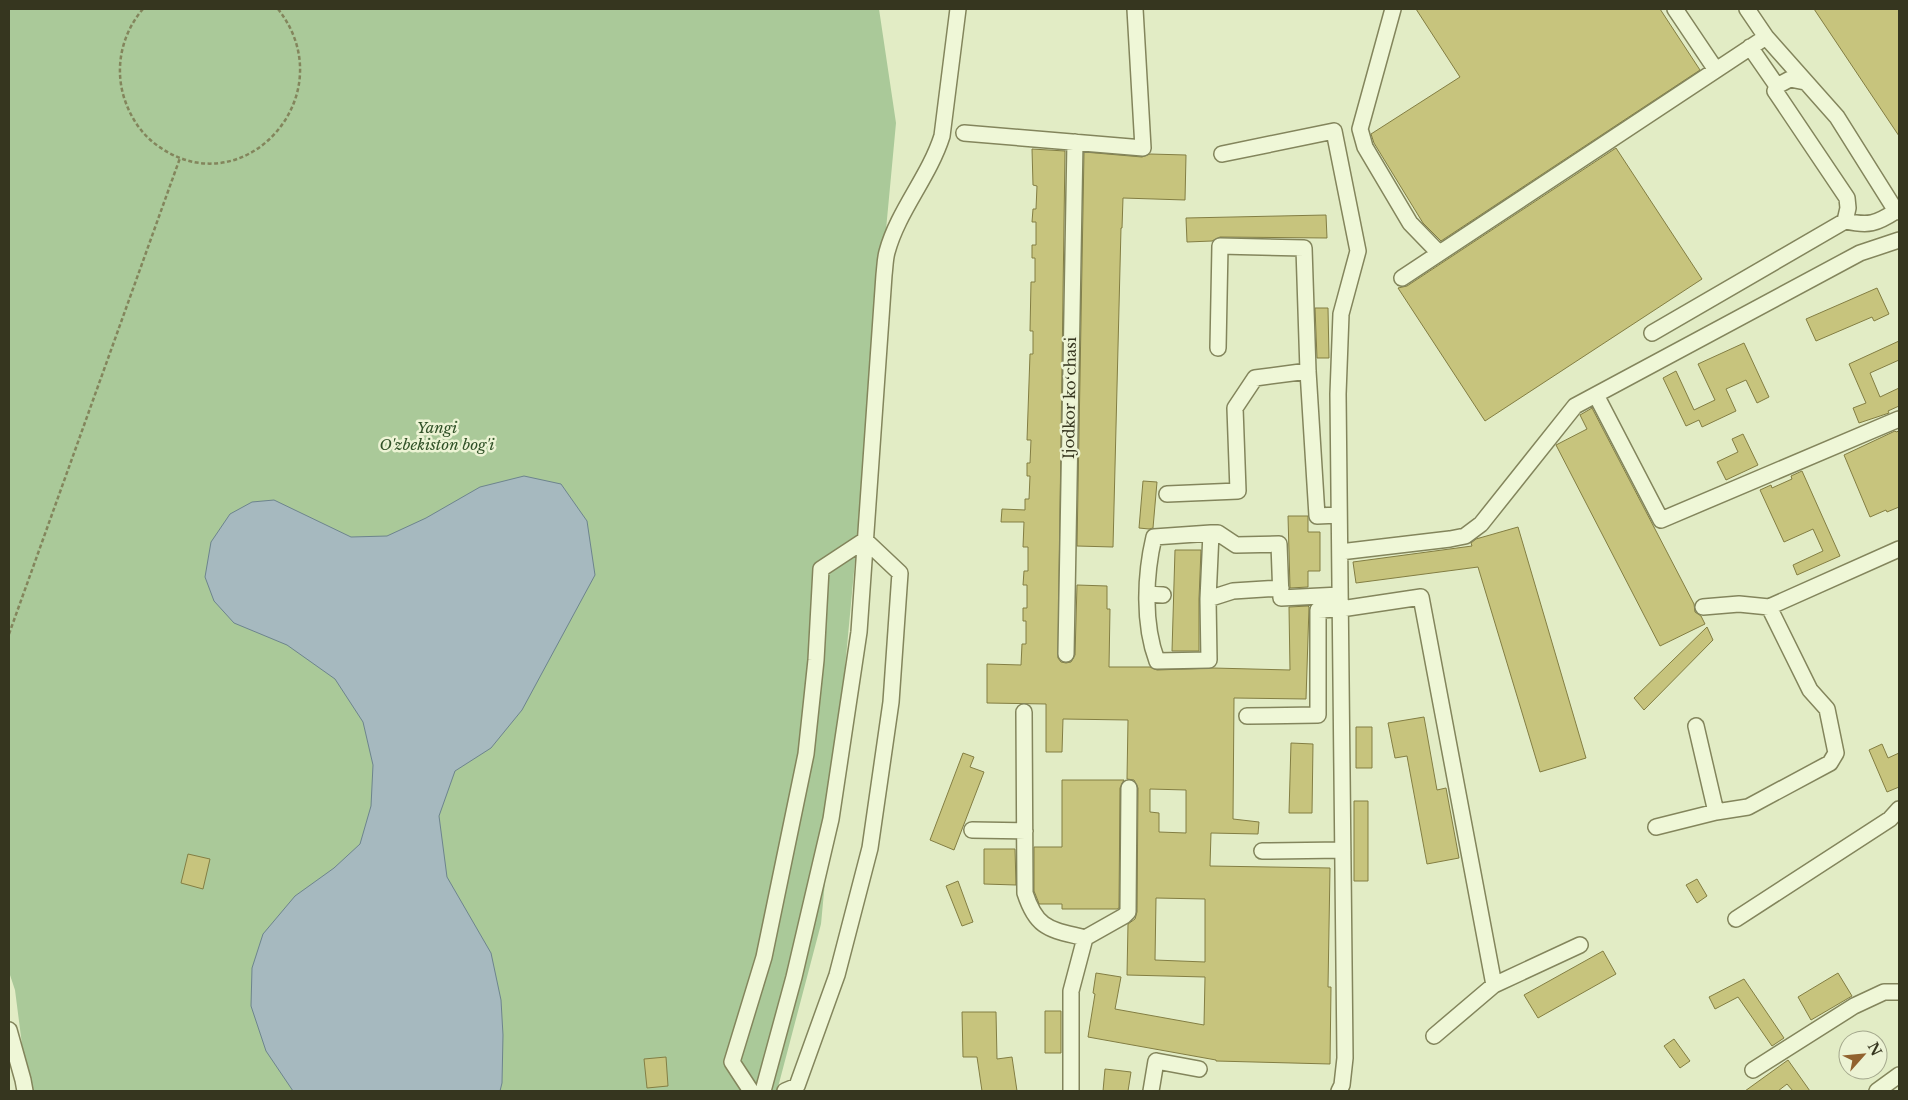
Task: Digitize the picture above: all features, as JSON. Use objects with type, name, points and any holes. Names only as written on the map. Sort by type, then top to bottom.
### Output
[{"type":"street","points":[[763,1091],[794,977],[831,819],[859,632],[883,284],[887,251],[904,212],[936,156],[942,136],[958,9]]},
{"type":"street","points":[[964,132],[1143,148],[1135,9]]},
{"type":"street","points":[[1393,9],[1360,130],[1365,147],[1410,223],[1439,253]]},
{"type":"street","points":[[1675,9],[1716,70]]},
{"type":"street","points":[[1652,333],[1845,221],[1862,225],[1877,223],[1898,212],[1836,117],[1766,37],[1747,9]]},
{"type":"street","points":[[1402,278],[1766,37]]},
{"type":"street","points":[[1750,47],[1777,86]]},
{"type":"street","points":[[1805,82],[1790,79],[1777,86],[1775,91],[1846,198],[1848,208],[1845,221]]},
{"type":"street","points":[[1222,154],[1334,131],[1358,251],[1340,314],[1338,394],[1345,1058],[1342,1085],[1339,1091]]},
{"type":"street","name":"Ijodkor koʻchasi","points":[[1066,654],[1075,142]]},
{"type":"street","points":[[1340,552],[1465,536],[1473,531],[1575,406],[1860,253],[1899,240]]},
{"type":"street","points":[[1218,348],[1220,246],[1304,248],[1308,371],[1318,516],[1339,515]]},
{"type":"street","points":[[1168,494],[1238,491],[1235,408],[1256,378],[1308,371]]},
{"type":"street","points":[[1596,395],[1661,520],[1899,419]]},
{"type":"street","points":[[1211,533],[1208,599],[1209,660],[1157,661],[1151,645],[1147,594],[1148,560],[1154,537],[1211,533],[1218,534],[1236,545],[1279,544],[1281,598],[1340,602],[1421,597],[1494,985]]},
{"type":"street","points":[[751,1091],[732,1062],[764,957],[806,754],[816,660],[821,569],[865,540]]},
{"type":"street","points":[[785,1091],[797,1086],[837,975],[870,848],[891,702],[900,573],[865,540]]},
{"type":"street","points":[[1703,607],[1739,604],[1769,607],[1899,549]]},
{"type":"street","points":[[1208,599],[1232,591],[1281,588]]},
{"type":"street","points":[[1147,594],[1163,595]]},
{"type":"street","points":[[1247,716],[1318,715],[1318,610],[1340,602]]},
{"type":"street","points":[[1656,827],[1716,812],[1748,807],[1830,763],[1836,753],[1827,709],[1810,690],[1769,607]]},
{"type":"street","points":[[1024,712],[1025,893],[1031,910],[1044,926],[1085,938],[1128,912],[1129,788]]},
{"type":"street","points":[[1696,726],[1716,812]]},
{"type":"street","points":[[1736,919],[1890,819],[1899,809]]},
{"type":"street","points":[[972,830],[1025,831]]},
{"type":"street","points":[[1262,851],[1343,850]]},
{"type":"street","points":[[1071,1091],[1071,992],[1085,938]]},
{"type":"street","points":[[1434,1036],[1494,985],[1580,945]]},
{"type":"street","points":[[1753,1070],[1854,1006],[1884,992],[1899,992]]},
{"type":"street","points":[[9,1030],[24,1080],[25,1091]]},
{"type":"street","points":[[1151,1091],[1156,1061],[1199,1069]]},
{"type":"street","points":[[1877,1091],[1899,1075]]},
{"type":"path","points":[[143,9],[134,22],[123,47],[120,61],[121,88],[130,114],[156,145],[180,158],[206,163],[239,157],[257,149],[268,141],[285,121],[297,97],[301,70],[297,42],[292,29],[278,9]]},
{"type":"path","points":[[9,634],[180,158]]},
{"type":"green space","name":"Yangi O'zbekiston bog'i","points":[[9,9],[879,9],[896,123],[821,924],[777,1091],[28,1091],[15,990],[9,972]]},
{"type":"shaded area","points":[[524,476],[561,484],[587,521],[595,575],[522,710],[491,748],[455,771],[439,816],[447,877],[491,953],[501,1000],[503,1035],[502,1083],[500,1091],[293,1091],[266,1051],[251,1006],[252,968],[263,934],[295,896],[334,868],[360,844],[371,806],[373,765],[363,722],[335,679],[287,645],[234,623],[214,601],[205,577],[211,542],[230,514],[252,502],[274,500],[351,537],[387,536],[426,518],[480,487]]},
{"type":"building","points":[[1416,9],[1660,9],[1700,70],[1441,241],[1423,223],[1374,143],[1371,134],[1460,77]]},
{"type":"building","points":[[1814,9],[1899,9],[1899,136]]},
{"type":"building","points":[[1616,148],[1702,279],[1485,421],[1398,288],[1407,286]]},
{"type":"building","points":[[1032,149],[1065,151],[1058,658],[1061,662],[1066,663],[1071,662],[1075,655],[1077,585],[1107,586],[1107,609],[1110,609],[1109,667],[1150,667],[1157,670],[1213,668],[1290,670],[1289,607],[1309,607],[1306,699],[1234,698],[1233,819],[1259,822],[1258,834],[1211,833],[1210,866],[1330,868],[1328,987],[1331,987],[1330,1064],[1216,1061],[1088,1037],[1095,994],[1093,993],[1096,973],[1121,977],[1115,1009],[1204,1025],[1205,977],[1127,975],[1128,924],[1135,919],[1137,912],[1138,788],[1134,780],[1127,779],[1128,720],[1063,719],[1062,752],[1046,752],[1046,704],[987,703],[987,664],[1021,665],[1022,644],[1026,644],[1026,621],[1023,621],[1023,608],[1027,608],[1027,585],[1023,585],[1024,571],[1028,571],[1028,547],[1023,547],[1024,522],[1001,522],[1002,509],[1025,510],[1025,499],[1029,499],[1030,476],[1027,476],[1027,463],[1030,463],[1031,440],[1027,440],[1030,354],[1033,354],[1033,331],[1030,331],[1031,282],[1035,282],[1035,258],[1032,258],[1032,245],[1036,245],[1036,222],[1032,222],[1033,209],[1036,209],[1037,186],[1033,185]],"holes":[[[1150,789],[1186,790],[1186,833],[1159,832],[1159,813],[1150,812]],[[1156,898],[1205,899],[1205,962],[1155,960]]]},
{"type":"building","points":[[1084,152],[1142,157],[1150,154],[1186,155],[1185,200],[1123,198],[1113,547],[1077,546]]},
{"type":"building","points":[[1326,215],[1327,238],[1220,237],[1212,241],[1187,242],[1186,218]]},
{"type":"building","points":[[1877,288],[1889,314],[1874,321],[1872,317],[1816,341],[1806,319]]},
{"type":"building","points":[[1315,308],[1328,308],[1329,358],[1317,358]]},
{"type":"building","points":[[1899,341],[1899,360],[1870,373],[1880,397],[1899,388],[1899,406],[1888,411],[1889,413],[1859,423],[1853,408],[1866,403],[1849,364]]},
{"type":"building","points":[[1744,343],[1769,397],[1757,403],[1746,380],[1726,389],[1736,411],[1702,427],[1699,420],[1686,426],[1663,378],[1676,371],[1694,410],[1715,400],[1698,364]]},
{"type":"building","points":[[1592,408],[1694,604],[1695,612],[1701,616],[1705,624],[1660,646],[1556,445],[1587,429],[1580,415]]},
{"type":"building","points":[[1895,431],[1899,431],[1899,507],[1870,517],[1844,455]]},
{"type":"building","points":[[1743,434],[1758,465],[1726,480],[1717,462],[1738,452],[1732,439]]},
{"type":"building","points":[[1802,471],[1840,556],[1797,575],[1793,565],[1823,551],[1813,529],[1784,542],[1760,490],[1771,485],[1772,488],[1792,479],[1791,476]]},
{"type":"building","points":[[1143,481],[1157,482],[1153,528],[1149,529],[1139,528]]},
{"type":"building","points":[[1288,516],[1308,516],[1308,532],[1320,532],[1320,571],[1308,571],[1308,587],[1290,588]]},
{"type":"building","points":[[1518,527],[1586,758],[1540,772],[1478,567],[1356,583],[1353,562],[1472,546],[1471,543],[1476,539]]},
{"type":"building","points":[[1175,550],[1201,550],[1199,651],[1172,651]]},
{"type":"building","points":[[1707,627],[1713,640],[1644,710],[1634,698]]},
{"type":"building","points":[[1424,717],[1437,790],[1446,788],[1459,858],[1427,864],[1407,756],[1395,758],[1388,723]]},
{"type":"building","points":[[1356,727],[1372,727],[1372,768],[1356,768]]},
{"type":"building","points":[[1291,743],[1313,744],[1312,813],[1289,813]]},
{"type":"building","points":[[1882,744],[1888,758],[1899,753],[1899,787],[1887,792],[1869,750]]},
{"type":"building","points":[[963,753],[974,757],[970,767],[984,772],[954,850],[930,840]]},
{"type":"building","points":[[1062,780],[1124,780],[1120,788],[1119,908],[1117,909],[1062,909],[1062,904],[1039,904],[1034,891],[1034,847],[1062,847]]},
{"type":"building","points":[[1354,801],[1368,801],[1368,881],[1354,881]]},
{"type":"building","points":[[984,849],[1015,849],[1016,885],[984,884]]},
{"type":"building","points":[[188,854],[210,859],[203,889],[181,883]]},
{"type":"building","points":[[1697,879],[1707,896],[1697,903],[1686,885]]},
{"type":"building","points":[[958,881],[973,922],[962,926],[946,886]]},
{"type":"building","points":[[1603,951],[1616,974],[1538,1018],[1524,995]]},
{"type":"building","points":[[1838,973],[1852,996],[1811,1020],[1798,997]]},
{"type":"building","points":[[1744,979],[1784,1038],[1772,1046],[1738,997],[1715,1009],[1709,997]]},
{"type":"building","points":[[1045,1011],[1061,1011],[1061,1053],[1045,1053]]},
{"type":"building","points":[[962,1012],[996,1012],[997,1059],[1012,1057],[1017,1091],[982,1091],[977,1057],[963,1057]]},
{"type":"building","points":[[1674,1039],[1690,1061],[1680,1068],[1664,1046]]},
{"type":"building","points":[[666,1057],[668,1086],[647,1088],[644,1059]]},
{"type":"building","points":[[1788,1060],[1810,1091],[1793,1091],[1787,1084],[1778,1091],[1745,1091]]},
{"type":"building","points":[[1105,1069],[1131,1072],[1128,1091],[1103,1091]]}]
